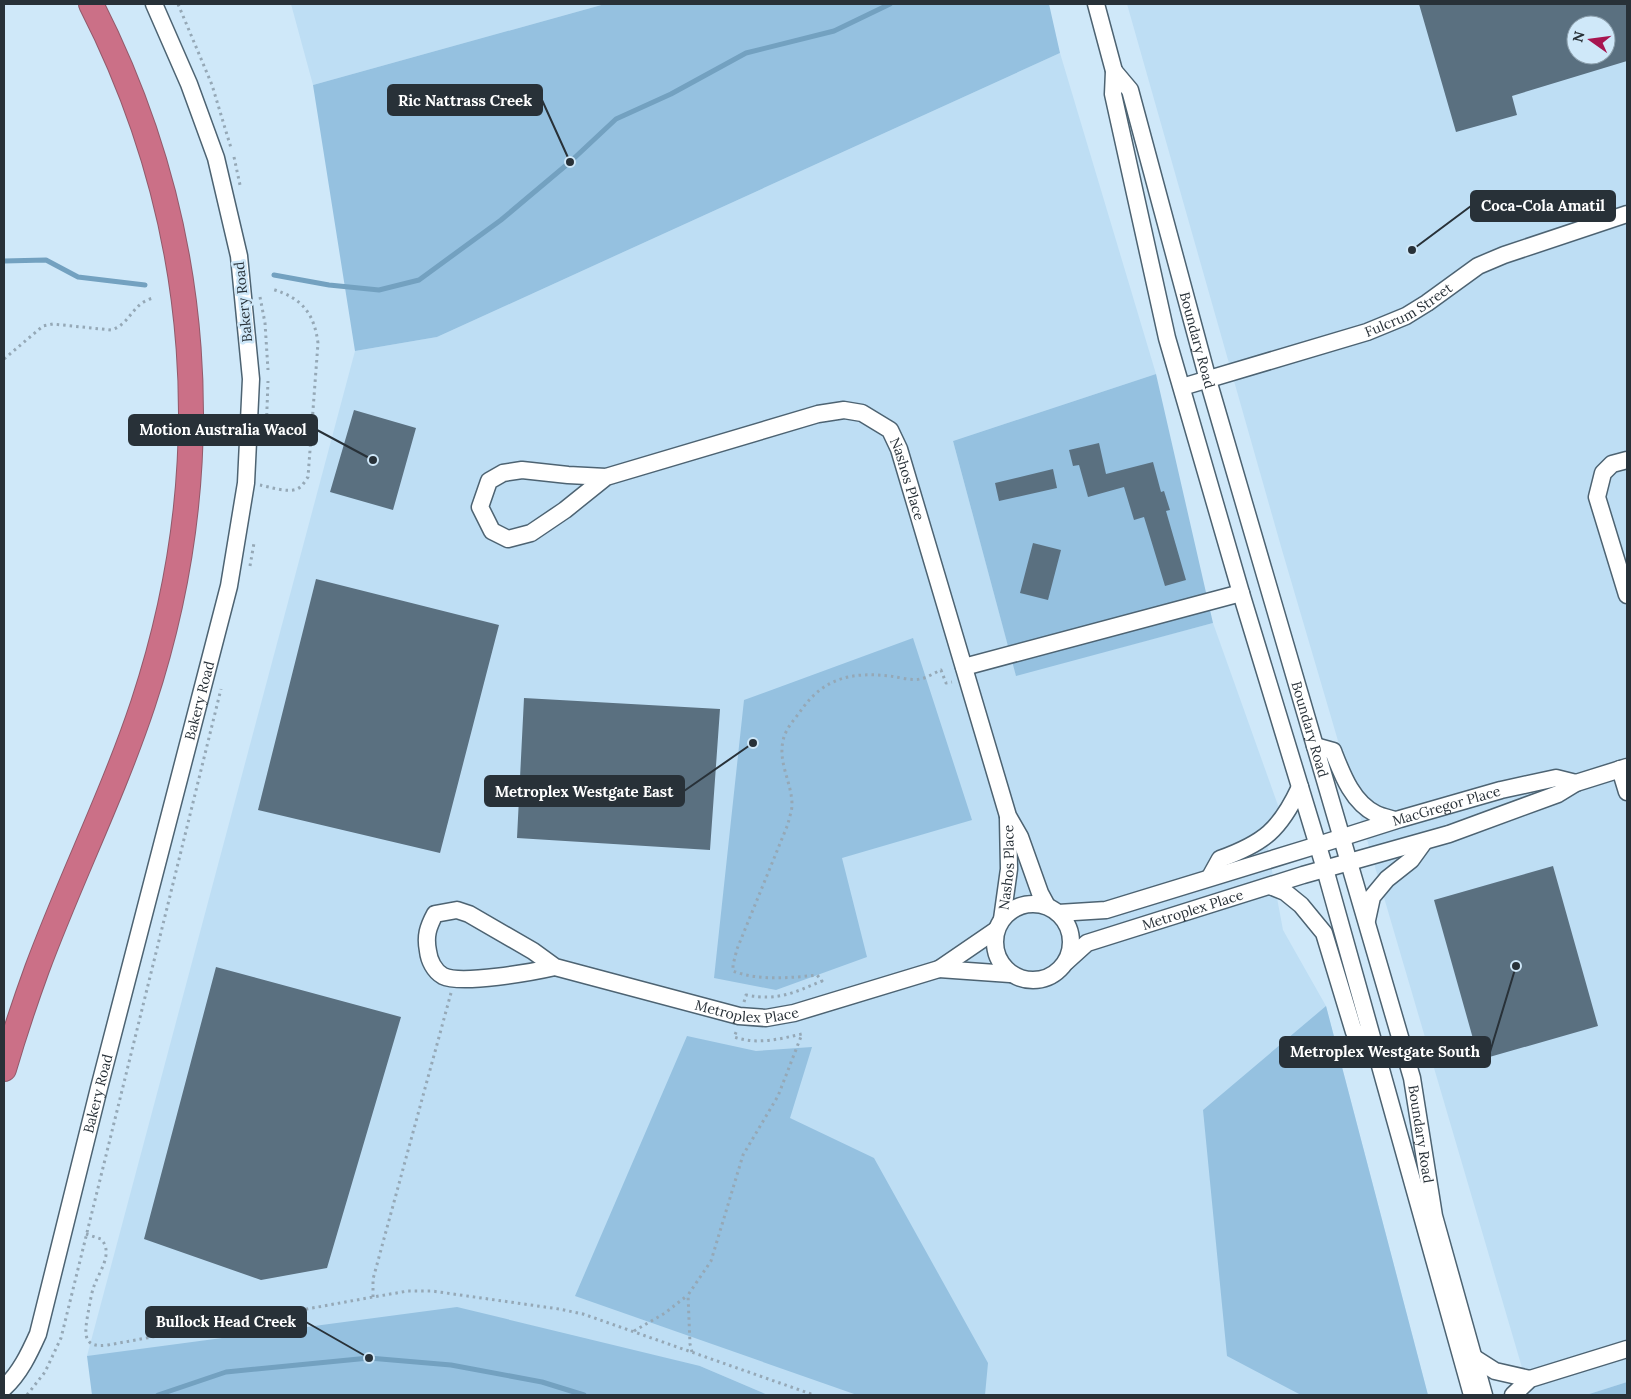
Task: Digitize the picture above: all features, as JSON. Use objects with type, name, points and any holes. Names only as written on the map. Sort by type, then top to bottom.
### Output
[{"type":"highway","points":[[4,1069],[38,967],[121,764],[158,657],[172,600],[188,495],[192,434],[188,328],[170,216],[152,153],[130,90],[110,41],[91,4]]},
{"type":"street","name":"Bakery Road","points":[[4,1388],[28,1358],[40,1326],[104,1069],[229,586],[246,483],[251,380],[239,256],[216,158],[189,84],[154,4]]},
{"type":"street","name":"Boundary Road","points":[[1096,4],[1114,70],[1113,94],[1167,338],[1325,869],[1472,1395]]},
{"type":"street","name":"Boundary Road","points":[[1114,70],[1130,90],[1208,380],[1412,1078],[1434,1216],[1484,1395]]},
{"type":"street","name":"Fulcrum Street","points":[[1182,387],[1367,332],[1406,316],[1478,266],[1627,214]]},
{"type":"street","name":"Nashos Place","points":[[606,477],[565,510],[531,533],[508,539],[492,531],[480,507],[489,481],[503,473],[522,470],[606,477],[818,414],[844,410],[862,413],[890,430],[899,449],[1008,816],[1020,837],[1040,893],[1053,910]]},
{"type":"street","points":[[1627,460],[1612,464],[1603,473],[1597,497],[1627,595]]},
{"type":"street","points":[[966,673],[1242,593]]},
{"type":"street","points":[[1315,746],[1333,751],[1343,779],[1362,804],[1376,814],[1395,820]]},
{"type":"street","points":[[1624,768],[1627,792]]},
{"type":"street","name":"MacGregor Place","points":[[1325,869],[1424,842],[1558,794],[1576,783],[1624,768]]},
{"type":"street","name":"MacGregor Place","points":[[1318,846],[1395,820],[1501,790],[1556,778],[1576,783]]},
{"type":"street","points":[[1210,878],[1220,858],[1248,848],[1272,831],[1290,808],[1300,787]]},
{"type":"street","name":"Nashos Place","points":[[999,924],[1009,869],[1008,816]]},
{"type":"street","points":[[1366,921],[1372,897],[1387,879],[1411,860],[1424,842]]},
{"type":"street","name":"Metroplex Place","points":[[1053,910],[1106,910],[1318,846]]},
{"type":"street","name":"Metroplex Place","points":[[1066,962],[1087,943],[1325,869]]},
{"type":"street","points":[[1270,886],[1285,892],[1301,905],[1324,933],[1354,1032],[1371,1036]]},
{"type":"street","points":[[1034,903],[1053,910],[1067,924],[1071,936],[1070,950],[1066,962],[1057,972],[1045,979],[1033,981],[1021,979],[1010,974],[1001,965],[996,954],[994,942],[999,924],[1011,910],[1022,905],[1034,903]]},
{"type":"street","name":"Metroplex Place","points":[[555,968],[518,975],[455,979],[442,976],[429,962],[426,944],[427,929],[435,914],[457,910],[469,914],[526,947],[555,968],[739,1016],[766,1018],[794,1013],[939,969],[999,924]]},
{"type":"street","name":"Metroplex Place","points":[[939,969],[1010,974]]},
{"type":"street","points":[[1513,1395],[1530,1379],[1627,1349]]},
{"type":"street","points":[[1473,1357],[1495,1371],[1530,1379]]},
{"type":"path","points":[[246,483],[282,489],[296,489],[308,477],[318,343],[316,329],[304,306],[288,294],[272,289]]},
{"type":"path","points":[[4,359],[44,326],[53,324],[112,330],[118,328],[142,303],[153,298]]},
{"type":"path","points":[[633,1332],[666,1313],[688,1295],[710,1261],[743,1155],[778,1096],[802,1034],[769,1041],[742,1040],[734,1037],[746,995],[760,998],[783,997],[822,981],[817,976],[765,977],[733,972],[732,965],[737,950],[788,824],[792,807],[791,792],[782,756],[782,742],[785,732],[806,703],[827,684],[842,678],[857,675],[881,675],[919,680],[941,670],[946,683],[966,673]]},
{"type":"path","points":[[373,1296],[373,1278],[455,979]]},
{"type":"path","points":[[86,1234],[101,1239],[106,1247],[105,1259],[93,1290],[85,1332],[88,1342],[93,1346],[108,1345],[373,1296],[408,1291],[432,1291],[583,1314],[814,1395]]},
{"type":"path","points":[[688,1295],[692,1352]]},
{"type":"shaded area","points":[[291,4],[605,4],[313,85]]},
{"type":"shaded area","points":[[605,4],[1049,4],[1060,53],[437,337],[355,351],[313,85]]},
{"type":"shaded area","points":[[1127,4],[1627,4],[1627,1382],[1586,1395],[1530,1395],[1282,550]]},
{"type":"shaded area","points":[[1060,53],[1156,374],[953,441],[1016,675],[1213,623],[1280,811],[1264,828],[1283,930],[1326,1006],[1428,1395],[768,1395],[700,1366],[87,1356],[355,351],[437,337]]},
{"type":"shaded area","points":[[1156,374],[1213,623],[1016,676],[953,441]]},
{"type":"shaded area","points":[[913,638],[972,820],[842,858],[867,957],[776,990],[714,978],[744,700]]},
{"type":"shaded area","points":[[1326,1006],[1428,1395],[1301,1395],[1227,1356],[1203,1110]]},
{"type":"shaded area","points":[[687,1036],[756,1051],[812,1047],[790,1118],[874,1158],[988,1363],[985,1395],[857,1395],[575,1296]]},
{"type":"shaded area","points":[[457,1307],[700,1366],[768,1395],[92,1395],[87,1356]]},
{"type":"shaded area","points":[[1627,1382],[1627,1395],[1586,1395]]},
{"type":"building","points":[[1419,4],[1627,4],[1627,61],[1616,64],[1616,15],[1566,15],[1566,65],[1614,65],[1512,96],[1517,115],[1456,132]]},
{"type":"building","points":[[354,410],[416,428],[393,510],[330,492]]},
{"type":"building","points":[[1099,443],[1106,474],[1153,462],[1161,492],[1164,491],[1170,510],[1166,511],[1186,580],[1165,586],[1144,517],[1134,520],[1124,487],[1088,497],[1079,465],[1073,466],[1069,450]]},
{"type":"building","points":[[1053,469],[1057,488],[999,501],[995,483]]},
{"type":"building","points":[[1033,543],[1061,550],[1048,600],[1020,593]]},
{"type":"building","points":[[316,579],[499,625],[440,853],[258,810]]},
{"type":"building","points":[[524,698],[720,709],[710,850],[517,838]]},
{"type":"building","points":[[1553,866],[1598,1026],[1479,1060],[1434,900]]},
{"type":"building","points":[[216,967],[401,1017],[327,1268],[261,1280],[144,1239]]},
{"type":"waterway","points":[[274,275],[329,285],[379,290],[419,280],[501,220],[570,162],[616,119],[671,94],[746,53],[834,31],[890,4]]},
{"type":"waterway","points":[[4,261],[46,260],[78,277],[145,285]]},
{"type":"waterway","points":[[158,1395],[226,1372],[369,1358],[451,1365],[542,1382],[584,1395]]},
{"type":"place","name":"Ric Nattrass Creek","points":[[570,162]]},
{"type":"place","name":"Coca-Cola Amatil","points":[[1412,250]]},
{"type":"place","name":"Motion Australia Wacol","points":[[373,460]]},
{"type":"place","name":"Metroplex Westgate East","points":[[753,743]]},
{"type":"place","name":"Metroplex Westgate South","points":[[1516,966]]},
{"type":"place","name":"Bullock Head Creek","points":[[369,1358]]}]
